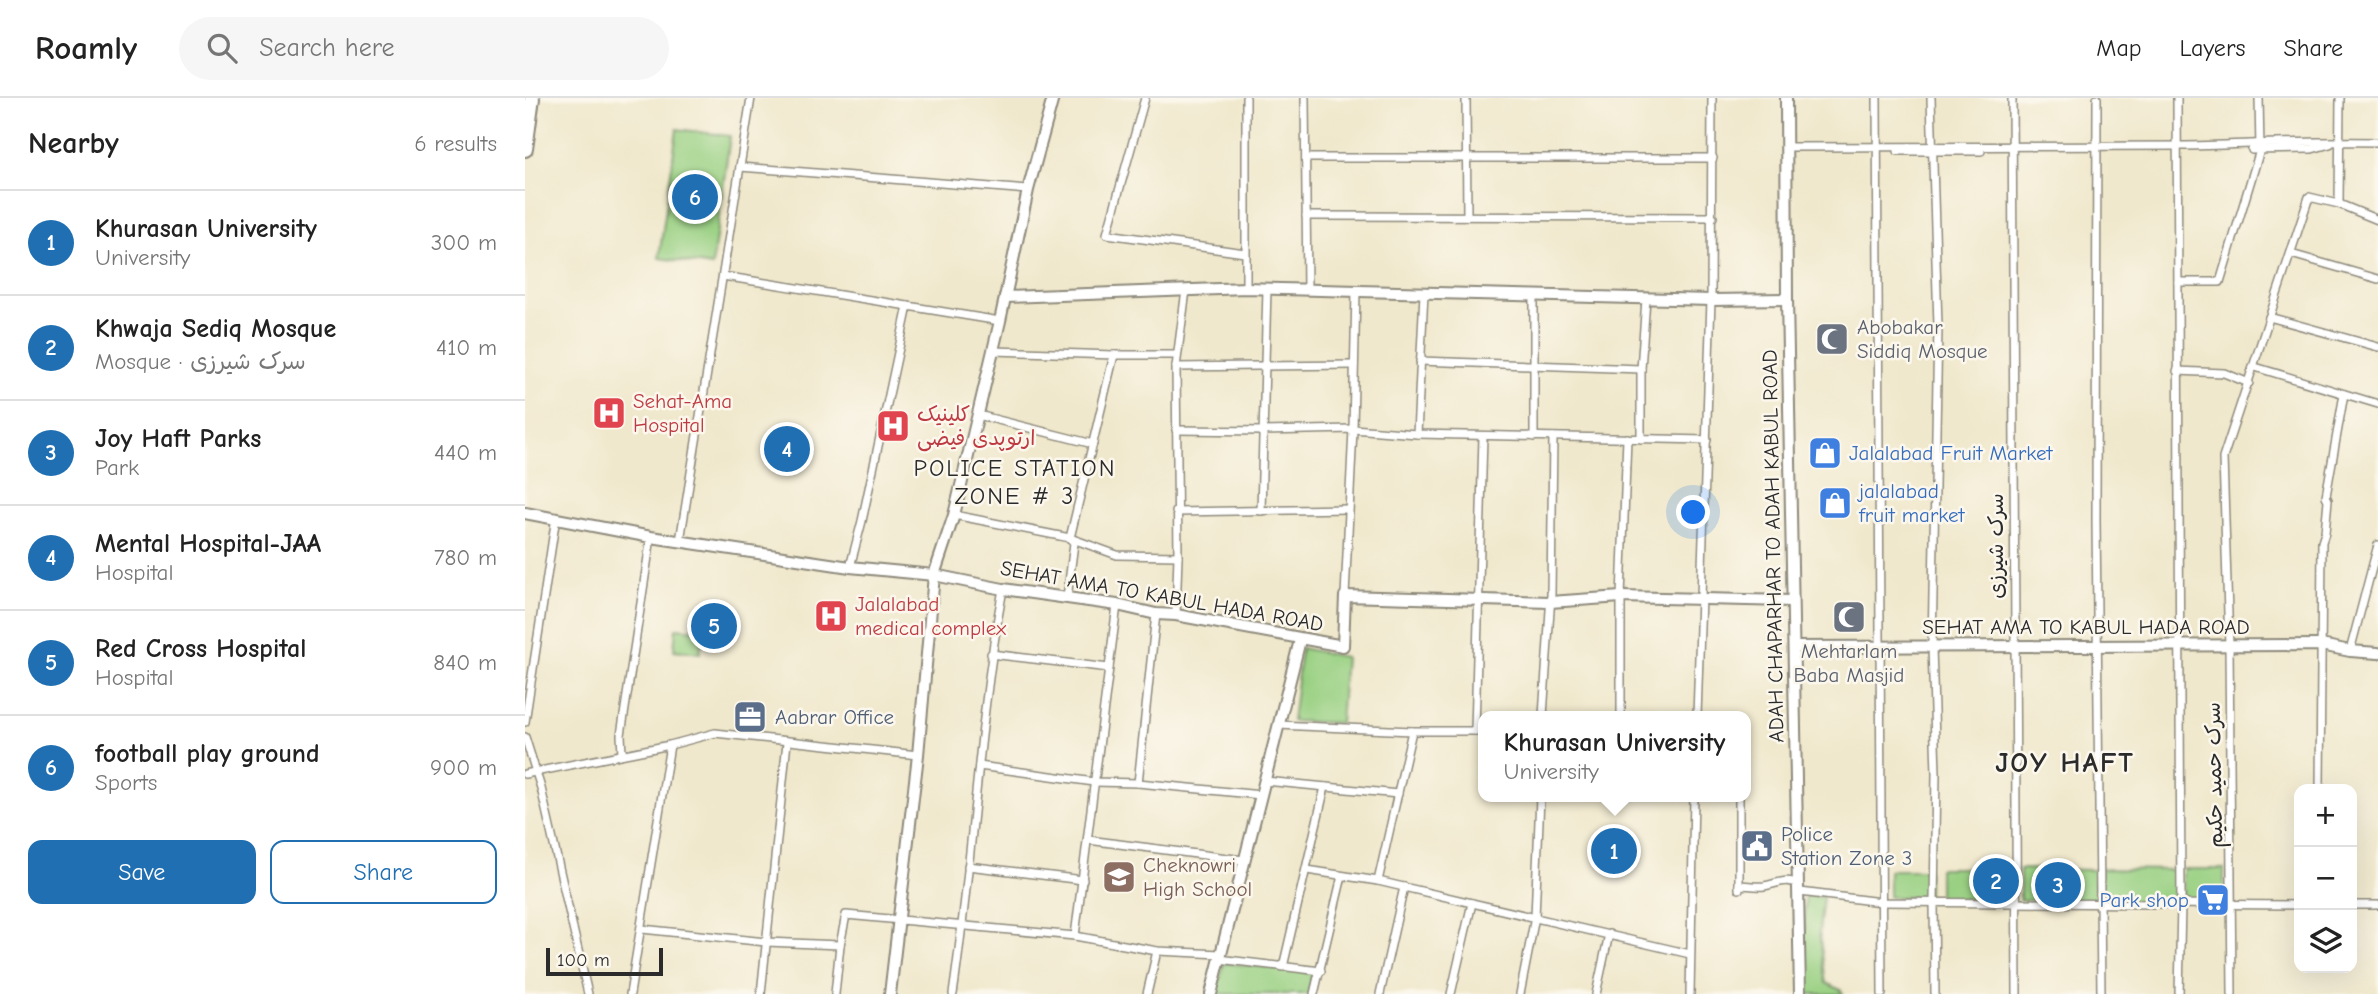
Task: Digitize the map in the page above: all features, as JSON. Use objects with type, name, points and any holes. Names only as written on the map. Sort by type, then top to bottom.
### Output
[{"type":"highway","points":[[525,149],[532,98]]},
{"type":"main road","points":[[890,994],[918,755],[934,575],[954,515],[1006,297],[1028,190],[1053,98]]},
{"type":"main road","name":"ADAH CHAPARHAR TO ADAH KABUL ROAD","points":[[1786,98],[1787,299],[1800,994]]},
{"type":"main road","points":[[1006,297],[1246,288],[1646,299],[1787,299]]},
{"type":"main road","name":"SEHAT AMA TO KABUL HADA ROAD","points":[[525,513],[651,537],[850,567],[934,575],[1343,646],[1345,596],[1550,601],[1621,597],[1792,601]]},
{"type":"main road","points":[[1211,994],[1300,640]]},
{"type":"main road","name":"SEHAT AMA TO KABUL HADA ROAD","points":[[1794,647],[2321,645],[2378,653]]},
{"type":"street","points":[[680,541],[751,98]]},
{"type":"street","points":[[1145,98],[1107,234],[1245,253]]},
{"type":"street","points":[[1246,98],[1246,288]]},
{"type":"street","points":[[1305,98],[1307,290]]},
{"type":"street","points":[[1466,98],[1467,216]]},
{"type":"street","points":[[1697,711],[1711,300],[1712,98]]},
{"type":"street","points":[[1877,98],[1882,994]]},
{"type":"street","points":[[1931,98],[1938,326],[1932,647],[1936,773],[1935,994]]},
{"type":"street","name":"سرک شیرزی","points":[[2012,98],[2017,994]]},
{"type":"street","points":[[2097,98],[2097,645],[2101,994]]},
{"type":"street","points":[[2177,98],[2181,905],[2179,994]]},
{"type":"street","points":[[2178,282],[2220,282],[2260,148],[2259,98]]},
{"type":"street","points":[[2340,98],[2339,204],[2378,220]]},
{"type":"street","points":[[1786,149],[2260,148],[2341,141],[2378,142]]},
{"type":"street","points":[[1306,158],[1713,158]]},
{"type":"street","points":[[740,167],[1028,190]]},
{"type":"street","name":"سرک حمید حکیم","points":[[2232,994],[2229,645],[2223,458],[2309,197],[2339,204]]},
{"type":"street","points":[[1306,216],[1713,217]]},
{"type":"street","points":[[2291,254],[2378,279]]},
{"type":"street","points":[[723,276],[1000,321]]},
{"type":"street","points":[[1261,511],[1268,289]]},
{"type":"street","points":[[1176,615],[1177,355],[1187,290]]},
{"type":"street","points":[[1345,596],[1356,291]]},
{"type":"street","points":[[1417,434],[1424,293]]},
{"type":"street","points":[[1534,296],[1534,437]]},
{"type":"street","points":[[1641,439],[1641,369],[1646,299]]},
{"type":"street","points":[[850,567],[908,306]]},
{"type":"street","points":[[2269,317],[2378,347]]},
{"type":"street","points":[[993,351],[1177,355]]},
{"type":"street","points":[[1070,538],[1114,355]]},
{"type":"street","points":[[1420,361],[1641,369]]},
{"type":"street","points":[[1177,367],[1354,365]]},
{"type":"street","points":[[2255,367],[2378,404]]},
{"type":"street","points":[[2177,371],[2224,373],[2249,383]]},
{"type":"street","points":[[2320,784],[2322,542],[2328,500],[2326,496],[2344,394]]},
{"type":"street","points":[[978,415],[1093,444]]},
{"type":"street","points":[[1176,430],[1353,429],[1417,434],[1707,440]]},
{"type":"street","points":[[1479,711],[1478,600],[1483,436]]},
{"type":"street","points":[[1543,711],[1550,601],[1553,437]]},
{"type":"street","points":[[1621,711],[1621,597],[1627,438]]},
{"type":"street","points":[[1176,512],[1348,509]]},
{"type":"street","points":[[954,515],[1070,538],[1117,555],[1178,556]]},
{"type":"street","points":[[525,722],[556,517]]},
{"type":"street","points":[[622,754],[621,735],[651,537]]},
{"type":"street","points":[[1067,598],[1074,543],[1070,538]]},
{"type":"street","points":[[2350,651],[2378,547]]},
{"type":"street","points":[[953,994],[963,926],[991,654],[1003,589]]},
{"type":"street","points":[[1075,936],[1117,605]]},
{"type":"street","points":[[1138,783],[1156,614]]},
{"type":"street","points":[[991,654],[1109,668]]},
{"type":"street","points":[[1279,725],[1478,731]]},
{"type":"street","points":[[1378,881],[1412,731]]},
{"type":"street","points":[[525,774],[670,745],[715,733],[918,755]]},
{"type":"street","points":[[525,737],[541,788],[588,994]]},
{"type":"street","points":[[761,994],[787,742]]},
{"type":"street","points":[[630,994],[670,745]]},
{"type":"street","points":[[979,766],[1094,782],[1138,783],[1261,795]]},
{"type":"street","points":[[1265,781],[1398,794]]},
{"type":"street","points":[[1283,967],[1325,787]]},
{"type":"street","points":[[1520,994],[1535,917],[1540,802]]},
{"type":"street","points":[[1690,994],[1694,802]]},
{"type":"street","points":[[1739,802],[1739,887],[1793,881],[1800,889],[1881,902],[2294,905]]},
{"type":"street","points":[[1088,839],[1243,860]]},
{"type":"street","points":[[968,866],[1083,880]]},
{"type":"street","points":[[1307,870],[1378,881],[1690,954]]},
{"type":"street","points":[[1314,994],[1342,876]]},
{"type":"street","points":[[1380,994],[1404,887]]},
{"type":"street","points":[[1451,994],[1472,903]]},
{"type":"street","points":[[2357,905],[2378,905]]},
{"type":"street","points":[[835,994],[839,945],[846,915],[1075,936],[1157,951],[1321,971]]},
{"type":"street","points":[[642,929],[766,942],[839,945]]},
{"type":"street","points":[[1596,994],[1609,934]]},
{"type":"street","points":[[1147,994],[1157,951]]},
{"type":"green space","points":[[677,129],[730,136],[712,266],[659,258]]},
{"type":"green space","points":[[676,628],[700,630],[703,635],[700,653],[674,650]]},
{"type":"green space","points":[[1301,648],[1345,657],[1340,723],[1292,721]]},
{"type":"green space","points":[[1939,868],[1975,868],[1974,899],[1939,899]]},
{"type":"green space","points":[[2020,869],[2096,870],[2095,901],[2020,900]]},
{"type":"green space","points":[[2101,869],[2175,870],[2175,901],[2101,901]]},
{"type":"green space","points":[[2183,869],[2224,869],[2224,901],[2183,901]]},
{"type":"green space","points":[[1889,870],[1928,870],[1928,898],[1889,897]]},
{"type":"green space","points":[[1805,895],[1823,897],[1819,932],[1826,983],[1841,990],[1843,994],[1805,994]]},
{"type":"green space","points":[[1224,963],[1312,972],[1308,994],[1216,994]]},
{"type":"place","name":"football play ground","points":[[695,197]]},
{"type":"place","name":"Abobakar Siddiq Mosque","points":[[1832,339]]},
{"type":"place","name":"Sehat-Ama Hospital","points":[[609,413]]},
{"type":"place","name":"کلینیک ارتوپدی فیضی","points":[[893,426]]},
{"type":"place","name":"Mental Hospital-JAA","points":[[787,449]]},
{"type":"place","name":"Jalalabad Fruit Market","points":[[1825,453]]},
{"type":"place","name":"jalalabad fruit market","points":[[1835,503]]},
{"type":"place","name":"Jalalabad medical complex","points":[[831,616]]},
{"type":"place","name":"Mehtarlam Baba Masjid","points":[[1849,617]]},
{"type":"place","name":"Red Cross Hospital","points":[[714,626]]},
{"type":"place","name":"Aabrar Office","points":[[750,717]]},
{"type":"place","name":"Police Station Zone 3","points":[[1757,846]]},
{"type":"place","name":"Khurasan University","points":[[1614,851]]},
{"type":"place","name":"Cheknowri High School","points":[[1119,877]]},
{"type":"place","name":"Khwaja Sediq Mosque","points":[[1996,881]]},
{"type":"place","name":"Joy Haft Parks","points":[[2058,885]]},
{"type":"place","name":"Park shop","points":[[2213,900]]},
{"type":"district","name":"POLICE STATION ZONE # 3","points":[[1015,482]]},
{"type":"district","name":"JOY HAFT","points":[[2065,762]]}]
